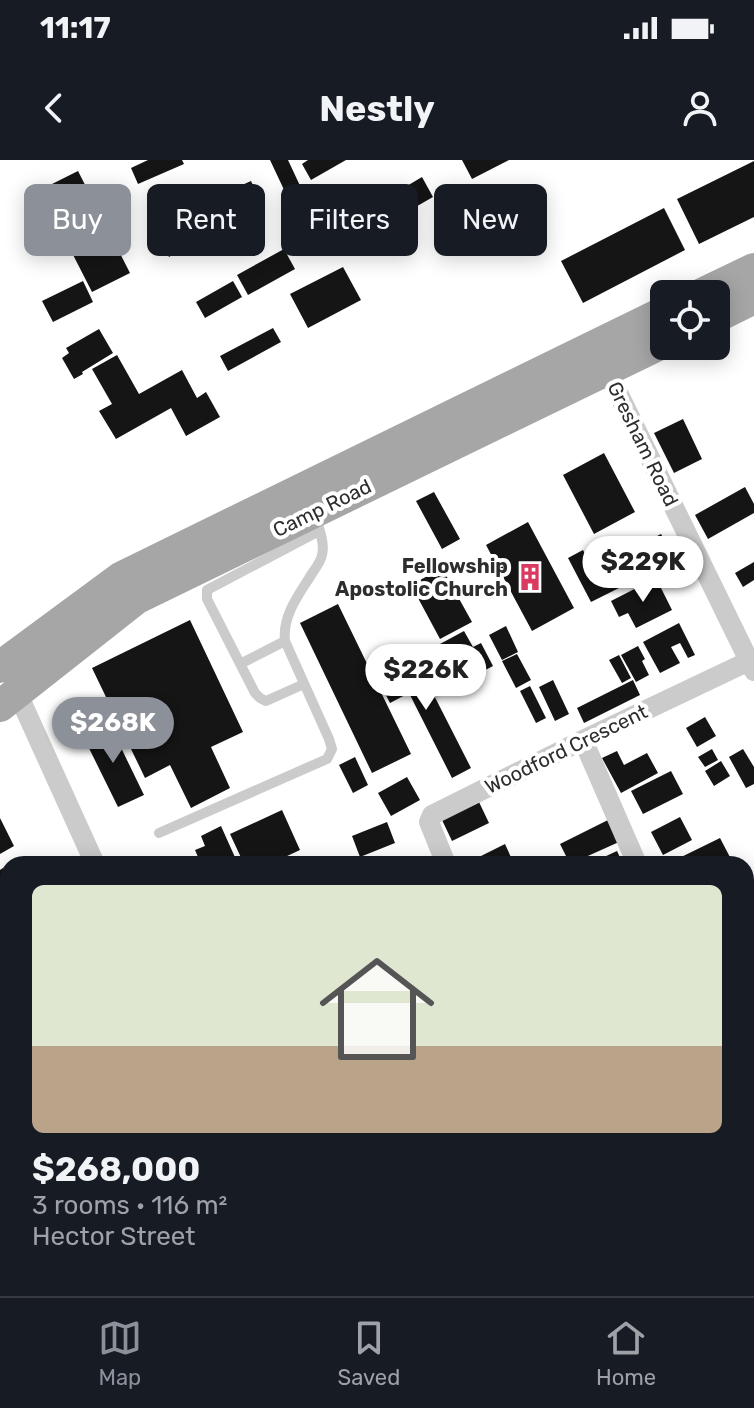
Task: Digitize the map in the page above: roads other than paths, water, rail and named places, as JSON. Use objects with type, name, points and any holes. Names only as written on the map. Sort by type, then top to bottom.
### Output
[{"type":"main road","points":[[730,281],[754,270]]},
{"type":"main road","points":[[730,310],[754,298]]},
{"type":"main road","name":"Camp Road","points":[[6,688],[122,577],[404,454],[601,358],[650,322]]},
{"type":"main road","name":"Camp Road","points":[[601,358],[650,346]]},
{"type":"main road","name":"Camp Road","points":[[6,688],[137,598],[317,521],[404,454]]},
{"type":"street","name":"Gresham Road","points":[[601,358],[751,666]]},
{"type":"street","name":"Woodford Crescent","points":[[443,856],[429,822],[432,815],[583,740],[751,666]]},
{"type":"street","points":[[6,688],[91,856]]},
{"type":"street","points":[[583,740],[634,856]]},
{"type":"lane","points":[[159,833],[327,759],[332,749],[329,739],[285,641],[285,623],[292,606],[322,558],[323,547],[317,521],[207,590],[207,599],[255,693],[266,701],[304,684]]},
{"type":"lane","points":[[240,664],[285,641]]},
{"type":"place","name":"Fellowship Apostolic Church","points":[[530,577]]}]
